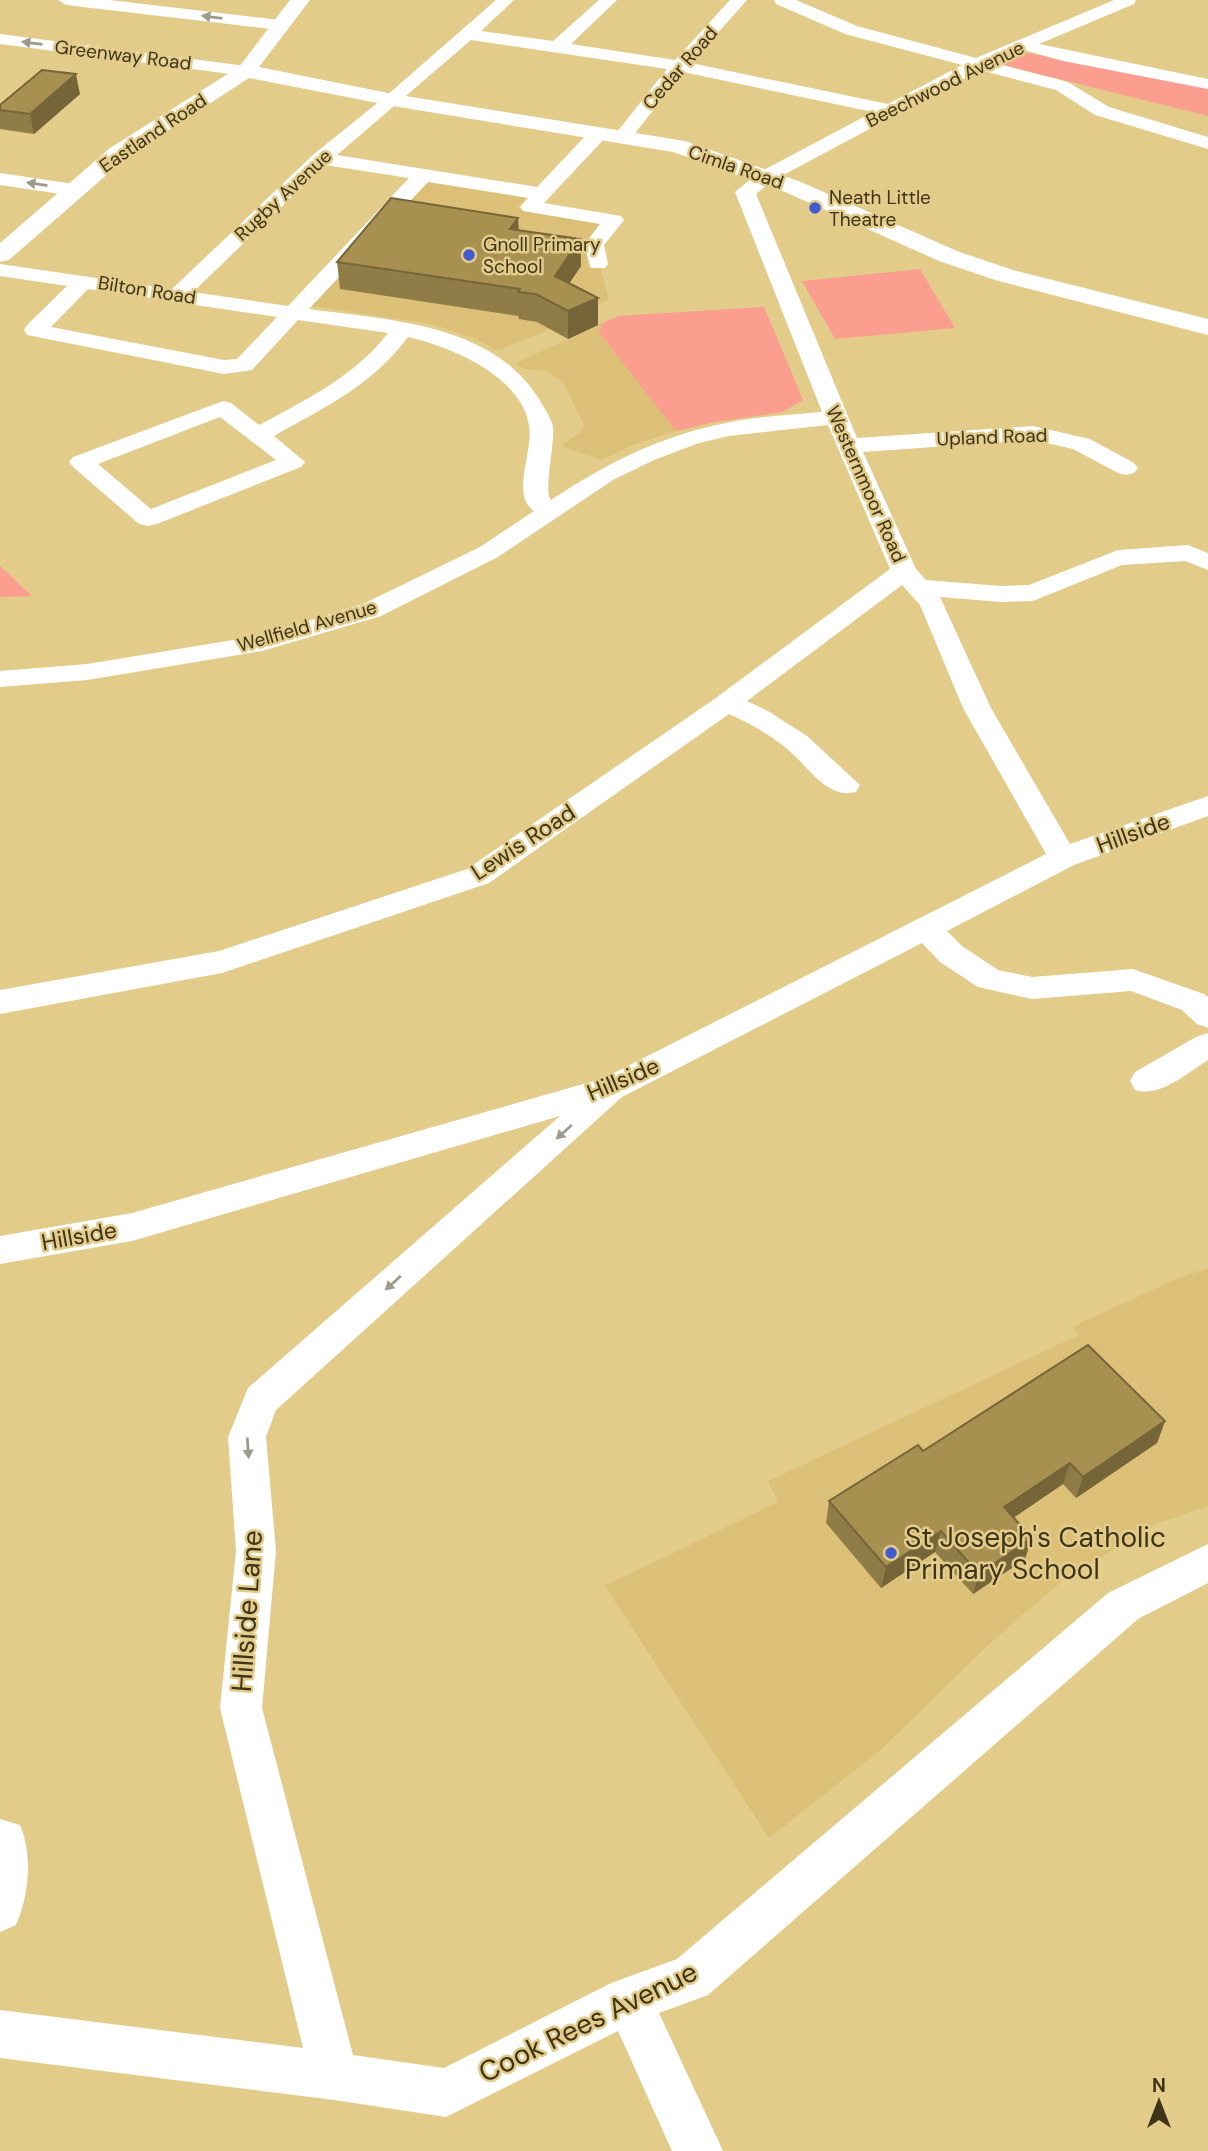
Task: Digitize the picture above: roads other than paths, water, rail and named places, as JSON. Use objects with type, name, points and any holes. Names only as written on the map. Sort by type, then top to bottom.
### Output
[{"type":"main road","points":[[246,71],[300,0]]},
{"type":"main road","name":"Cimla Road","points":[[246,71],[393,100],[677,146],[765,177],[948,256],[1004,275],[1208,327]]},
{"type":"main road","name":"Eastland Road","points":[[0,255],[118,153],[246,71]]},
{"type":"street","points":[[66,0],[280,25]]},
{"type":"street","name":"Rugby Avenue","points":[[178,295],[321,158],[393,100],[506,0]]},
{"type":"street","points":[[557,47],[609,0]]},
{"type":"street","name":"Cedar Road","points":[[622,136],[679,66],[739,0]]},
{"type":"street","points":[[782,0],[851,30],[1062,86],[1102,111],[1208,143]]},
{"type":"street","name":"Beechwood Avenue","points":[[765,177],[977,64],[1129,0]]},
{"type":"street","points":[[466,34],[679,66],[889,110]]},
{"type":"street","name":"Greenway Road","points":[[0,39],[246,71]]},
{"type":"street","points":[[1024,45],[1063,56],[1208,84]]},
{"type":"street","points":[[598,264],[594,245],[614,220],[530,207],[599,133]]},
{"type":"street","points":[[321,158],[542,194]]},
{"type":"street","points":[[84,281],[35,330],[235,368],[251,360],[423,175]]},
{"type":"street","name":"Westernmoor Road","points":[[765,177],[745,192],[836,417],[911,579],[932,603],[977,708],[1063,858]]},
{"type":"street","points":[[0,179],[74,190]]},
{"type":"street","name":"Bilton Road","points":[[0,270],[293,312]]},
{"type":"street","points":[[293,312],[403,329],[462,346],[487,359],[512,377],[528,398],[542,425],[534,492],[536,502],[550,510]]},
{"type":"street","points":[[258,435],[343,388],[379,359],[403,329]]},
{"type":"street","points":[[223,408],[258,435],[293,461],[148,519],[81,462],[223,408]]},
{"type":"street","name":"Wellfield Avenue","points":[[0,679],[87,672],[262,643],[372,610],[489,552],[604,475],[646,455],[691,438],[729,429],[836,417]]},
{"type":"street","name":"Upland Road","points":[[850,446],[1033,433],[1059,435],[1083,443],[1126,468]]},
{"type":"street","points":[[911,579],[1001,594],[1033,593],[1118,558],[1188,553],[1208,562]]},
{"type":"street","name":"Lewis Road","points":[[0,1002],[222,962],[478,876],[911,579]]},
{"type":"street","points":[[727,703],[758,716],[797,742],[820,765],[846,785]]},
{"type":"street","name":"Hillside","points":[[0,1250],[132,1227],[615,1087],[1063,858],[1208,805]]},
{"type":"street","points":[[926,928],[951,954],[989,979],[1032,988],[1133,980],[1193,1002],[1208,1016]]},
{"type":"street","points":[[1147,1081],[1208,1045]]},
{"type":"street","name":"Hillside Lane","points":[[334,2076],[241,1708],[256,1551],[247,1437],[261,1400],[615,1087]]},
{"type":"street","name":"Cook Rees Avenue","points":[[0,2034],[334,2076],[446,2093],[628,2000],[691,1978],[1123,1606],[1208,1562]]},
{"type":"street","points":[[0,1841],[4,1841],[4,1891],[0,1909]]},
{"type":"street","points":[[628,2000],[698,2151]]},
{"type":"place","name":"Neath Little Theatre","points":[[815,208]]},
{"type":"place","name":"Gnoll Primary School","points":[[469,255]]},
{"type":"place","name":"St Joseph's Catholic Primary School","points":[[891,1553]]}]
